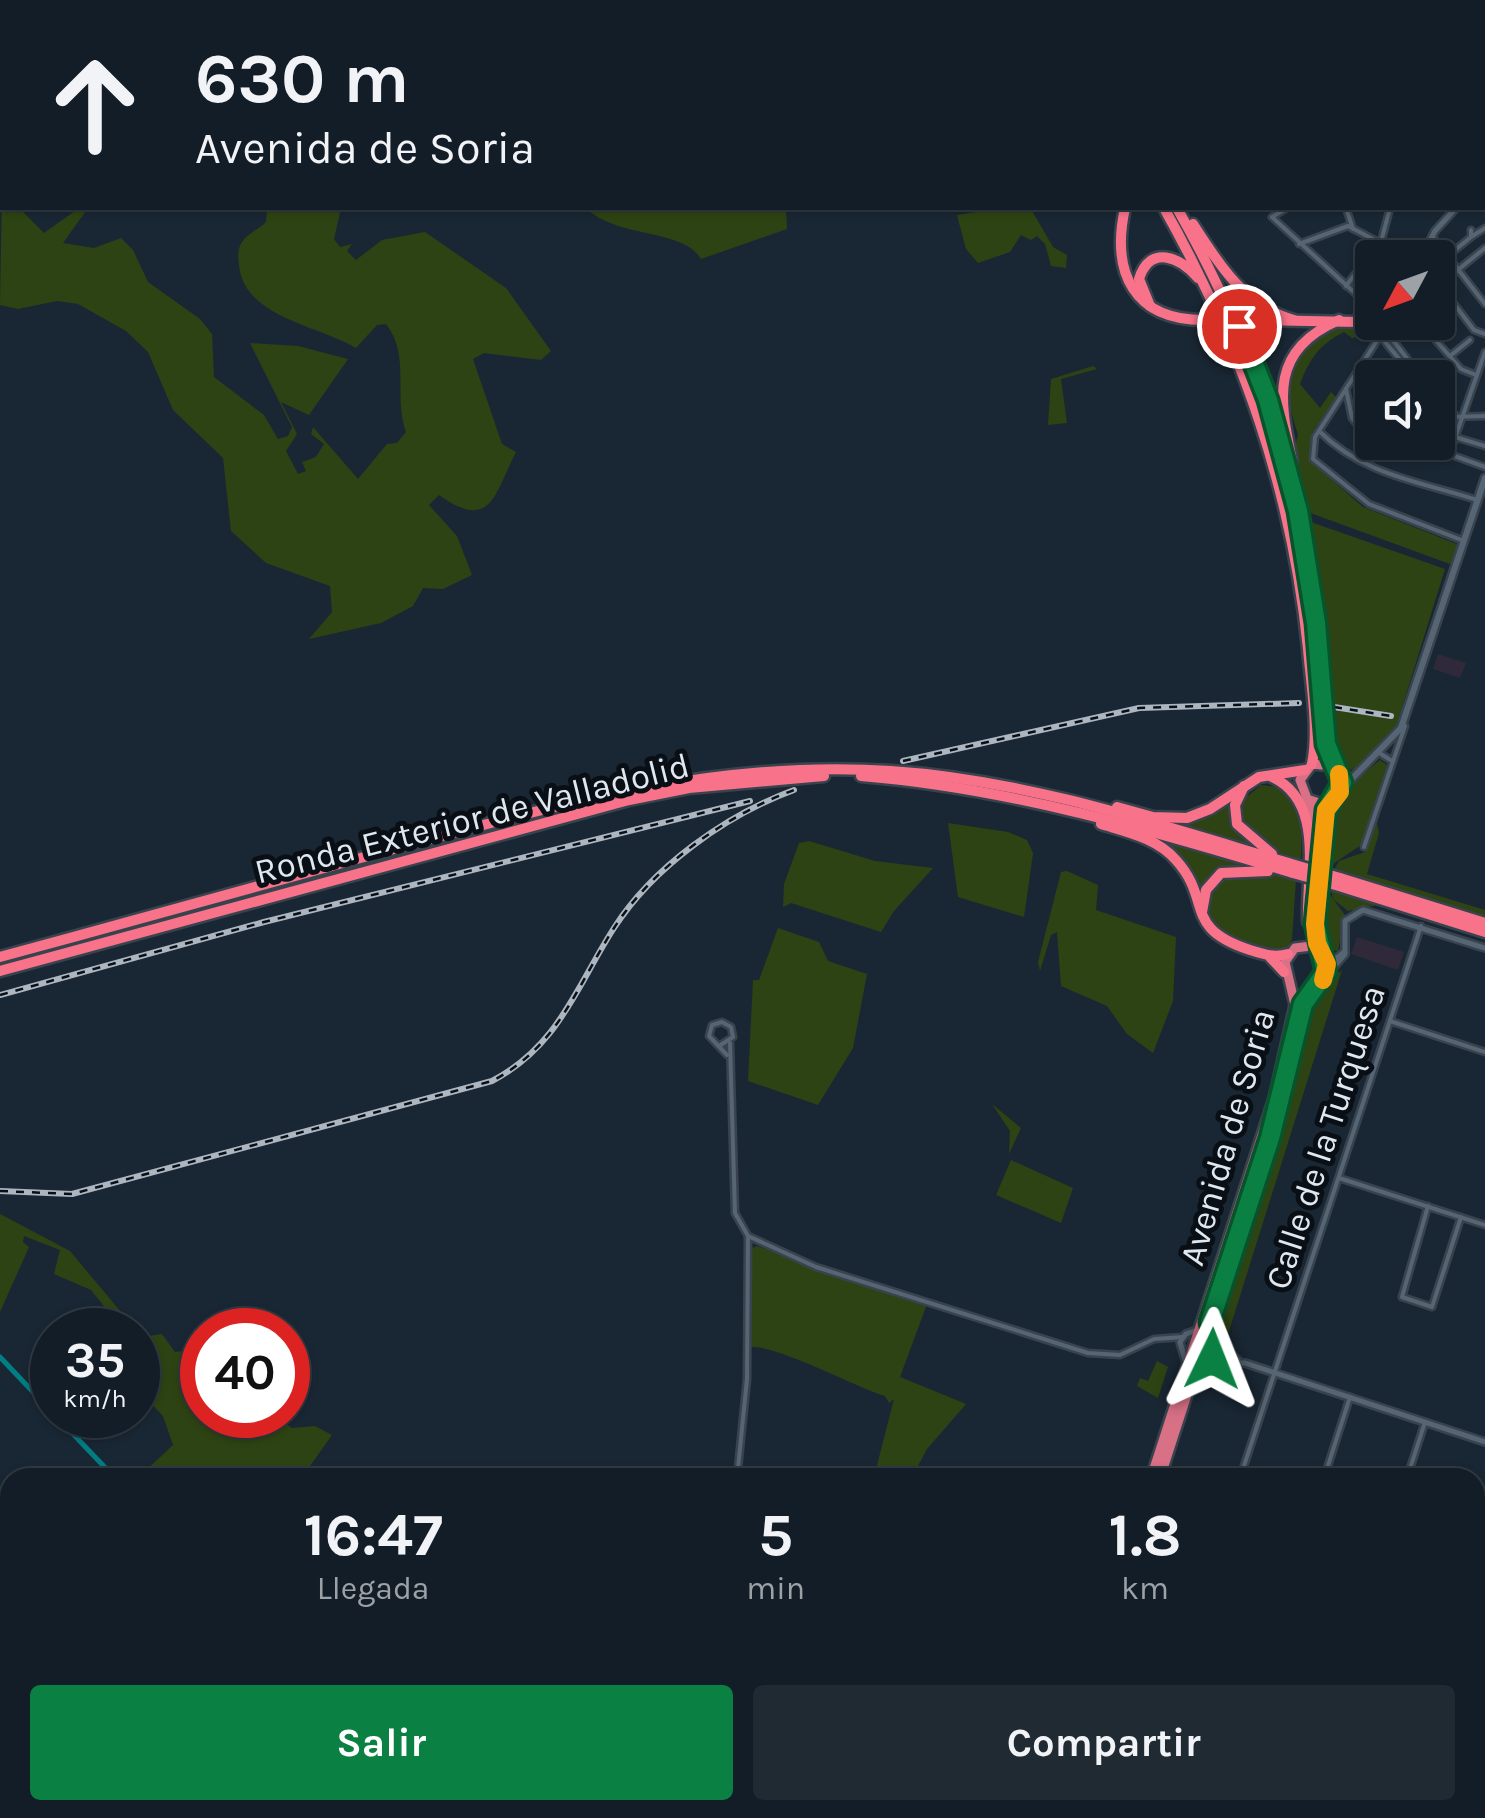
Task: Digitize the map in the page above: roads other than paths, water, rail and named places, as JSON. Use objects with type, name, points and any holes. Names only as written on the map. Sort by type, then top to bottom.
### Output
[{"type":"highway","points":[[1125,210],[1120,262],[1134,290],[1150,306],[1170,316],[1206,320],[1352,317]]},
{"type":"highway","points":[[1165,210],[1221,315],[1254,398],[1284,501],[1304,612],[1312,687],[1308,767],[1300,783]]},
{"type":"highway","points":[[1181,210],[1256,368],[1286,461],[1306,551]]},
{"type":"highway","points":[[1182,210],[1244,293],[1265,310],[1294,320]]},
{"type":"highway","points":[[1150,306],[1139,285],[1146,265],[1162,256],[1188,268],[1204,288],[1254,398]]},
{"type":"highway","points":[[1265,954],[1288,977],[1312,988],[1324,977],[1315,924],[1323,828],[1330,802],[1340,792],[1341,778],[1326,744],[1283,380],[1302,343],[1352,317]]},
{"type":"highway","points":[[1062,798],[1172,820],[1200,814],[1244,785],[1270,776],[1308,767],[1334,767]]},
{"type":"highway","name":"Ronda Exterior de Valladolid","points":[[0,957],[570,801],[688,779],[805,770],[892,771],[960,778],[1062,798],[1485,923]]},
{"type":"highway","name":"Ronda Exterior de Valladolid","points":[[0,972],[689,788],[847,775],[956,786],[1043,804],[1294,869]]},
{"type":"highway","points":[[1043,804],[1162,847],[1186,874],[1205,922],[1226,942],[1265,954],[1288,954],[1300,946],[1308,922],[1315,832],[1300,783],[1283,775]]},
{"type":"highway","points":[[1270,776],[1287,786],[1308,821],[1308,922]]},
{"type":"highway","points":[[1244,785],[1235,805],[1237,824],[1254,842],[1294,869]]},
{"type":"highway","points":[[1307,799],[1330,802]]},
{"type":"highway","points":[[1205,922],[1204,896],[1221,874],[1235,869],[1294,869]]},
{"type":"highway","name":"Ronda Exterior de Valladolid","points":[[1340,882],[1485,932]]},
{"type":"highway","points":[[1300,946],[1322,954]]},
{"type":"highway","points":[[1288,954],[1288,977]]},
{"type":"highway","name":"Avenida de Soria","points":[[1209,1333],[1274,1098],[1295,1005],[1288,977]]},
{"type":"highway","name":"Avenida de Soria","points":[[1155,1468],[1209,1333],[1270,1138],[1303,1004],[1312,988]]},
{"type":"highway","points":[[1163,1468],[1198,1365]]},
{"type":"main road","points":[[1340,792],[1381,754],[1404,721],[1485,478]]},
{"type":"main road","points":[[1334,767],[1360,772]]},
{"type":"street","points":[[1272,210],[1272,217],[1355,296],[1352,317]]},
{"type":"street","points":[[1272,217],[1284,210]]},
{"type":"street","points":[[1347,210],[1354,229]]},
{"type":"street","points":[[1381,240],[1389,210]]},
{"type":"street","points":[[1430,240],[1454,210]]},
{"type":"street","points":[[1299,244],[1348,226],[1374,240]]},
{"type":"street","points":[[1455,251],[1485,228]]},
{"type":"street","points":[[1471,230],[1471,238]]},
{"type":"street","points":[[1432,236],[1435,240]]},
{"type":"street","points":[[1455,271],[1485,248]]},
{"type":"street","points":[[1478,254],[1485,262]]},
{"type":"street","points":[[1455,265],[1485,304]]},
{"type":"street","points":[[1346,286],[1355,275]]},
{"type":"street","points":[[1455,306],[1474,330],[1485,334]]},
{"type":"street","points":[[1378,340],[1319,431],[1311,448],[1313,459],[1343,487],[1400,518],[1464,542]]},
{"type":"street","points":[[1390,340],[1407,360]]},
{"type":"street","points":[[1436,340],[1461,369],[1476,375]]},
{"type":"street","points":[[1450,356],[1470,340]]},
{"type":"street","points":[[1485,352],[1455,436],[1485,446]]},
{"type":"street","points":[[1346,389],[1355,422]]},
{"type":"street","points":[[1455,413],[1460,418]]},
{"type":"street","points":[[1455,415],[1485,416]]},
{"type":"street","points":[[1319,431],[1378,471],[1478,500]]},
{"type":"street","points":[[1455,457],[1485,467]]},
{"type":"street","points":[[1364,847],[1404,721]]},
{"type":"street","points":[[1381,754],[1392,761]]},
{"type":"street","points":[[1324,977],[1342,961],[1344,924],[1358,910],[1374,910],[1485,948]]},
{"type":"street","name":"Calle de la Turquesa","points":[[1243,1468],[1420,926]]},
{"type":"street","points":[[1322,954],[1337,958],[1345,949]]},
{"type":"street","points":[[1390,1021],[1485,1052]]},
{"type":"street","points":[[729,1057],[708,1036],[716,1022],[731,1027],[735,1212],[748,1236],[747,1378],[737,1468]]},
{"type":"street","points":[[719,1046],[730,1043]]},
{"type":"street","points":[[1338,1178],[1485,1224]]},
{"type":"street","points":[[1428,1206],[1402,1297],[1432,1307],[1461,1217]]},
{"type":"street","points":[[748,1236],[816,1266],[1088,1353],[1120,1354],[1154,1338],[1176,1344],[1198,1365],[1245,1364],[1485,1442]]},
{"type":"street","points":[[1176,1344],[1182,1338],[1209,1333]]},
{"type":"street","points":[[1209,1333],[1245,1364]]},
{"type":"street","points":[[1198,1365],[1209,1333]]},
{"type":"street","points":[[1327,1468],[1350,1397]]},
{"type":"street","points":[[1410,1468],[1425,1422]]},
{"type":"waterway","points":[[0,1357],[30,1389]]},
{"type":"waterway","points":[[77,1438],[105,1468]]},
{"type":"railway","points":[[903,761],[1139,708],[1299,703]]},
{"type":"railway","points":[[1334,707],[1391,716]]},
{"type":"railway","points":[[0,1191],[72,1194],[492,1081],[515,1067],[550,1033],[614,928],[649,884],[717,829],[794,790]]},
{"type":"railway","points":[[0,995],[264,922],[750,801]]}]
